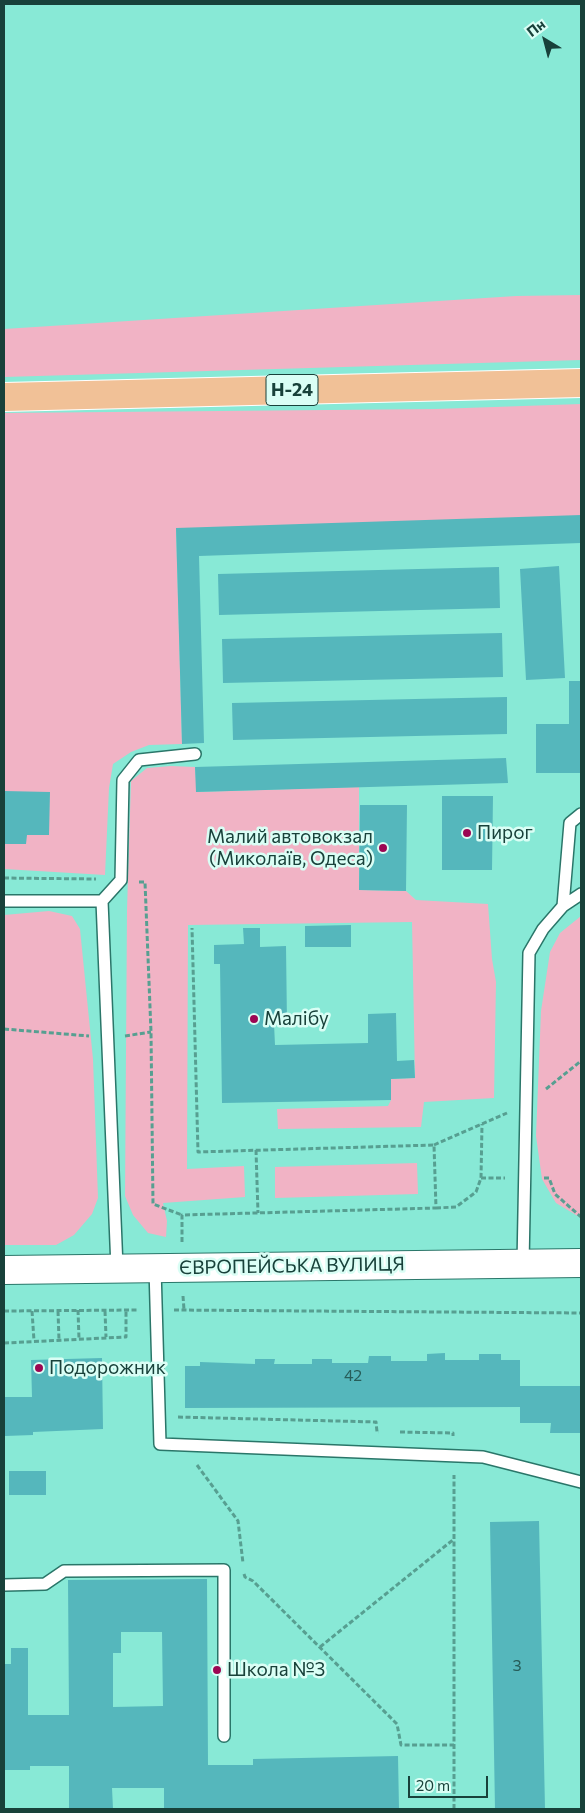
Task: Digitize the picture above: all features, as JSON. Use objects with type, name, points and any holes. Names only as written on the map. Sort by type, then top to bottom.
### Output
[{"type":"main road","name":"Н-24","points":[[4,397],[581,384]]},
{"type":"street","name":"ЄВРОПЕЙСЬКА ВУЛИЦЯ","points":[[4,1270],[581,1263]]},
{"type":"lane","points":[[117,1268],[102,901],[121,880],[123,780],[139,760],[195,754]]},
{"type":"lane","points":[[563,906],[570,823],[581,814]]},
{"type":"lane","points":[[523,1264],[529,953],[543,929],[563,906],[581,894]]},
{"type":"lane","points":[[4,901],[102,901]]},
{"type":"lane","points":[[155,1268],[160,1444],[483,1457],[581,1482]]},
{"type":"lane","points":[[4,1585],[45,1584],[64,1571],[224,1570],[224,1736]]},
{"type":"path","points":[[4,878],[145,882],[152,1032],[154,1204],[182,1215],[456,1207],[476,1192],[481,1178],[482,1124]]},
{"type":"path","points":[[192,928],[198,1152],[434,1144],[436,1208]]},
{"type":"path","points":[[4,1030],[109,1038],[152,1032]]},
{"type":"path","points":[[256,1150],[258,1213]]},
{"type":"path","points":[[182,1215],[184,1310]]},
{"type":"path","points":[[78,1310],[79,1339]]},
{"type":"path","points":[[105,1310],[106,1337]]},
{"type":"path","points":[[4,1342],[126,1337],[126,1310]]},
{"type":"path","points":[[4,1311],[184,1310],[581,1313]]},
{"type":"path","points":[[32,1311],[34,1341]]},
{"type":"path","points":[[58,1311],[59,1340]]},
{"type":"path","points":[[386,1432],[376,1432],[376,1422],[174,1417],[192,1459],[238,1521],[245,1577],[254,1581],[397,1724],[401,1745],[454,1745]]},
{"type":"path","points":[[396,1432],[453,1433],[454,1809]]},
{"type":"path","points":[[320,1647],[454,1539]]},
{"type":"shaded area","points":[[581,295],[581,360],[4,377],[4,329],[516,296]]},
{"type":"shaded area","points":[[581,404],[581,531],[414,527],[256,536],[176,528],[182,744],[149,745],[131,752],[113,764],[109,788],[105,875],[4,869],[4,413],[436,409]]},
{"type":"shaded area","points":[[195,767],[197,792],[359,787],[359,890],[406,891],[416,900],[488,904],[492,959],[496,982],[494,1098],[424,1102],[421,1127],[278,1129],[277,1109],[388,1106],[391,1100],[391,1079],[415,1078],[412,922],[188,925],[187,1169],[244,1166],[245,1197],[163,1203],[167,1221],[166,1237],[148,1233],[133,1215],[125,1196],[127,910],[131,781],[147,768]]},
{"type":"shaded area","points":[[49,911],[72,916],[80,929],[93,1059],[98,1198],[92,1214],[74,1235],[56,1245],[4,1245],[4,915]]},
{"type":"shaded area","points":[[581,916],[581,1218],[556,1203],[542,1179],[536,1136],[541,1011],[550,952],[560,933]]},
{"type":"shaded area","points":[[417,1163],[418,1194],[275,1198],[275,1167]]},
{"type":"building","points":[[581,515],[581,543],[199,556],[204,743],[182,744],[176,528]]},
{"type":"building","points":[[559,566],[565,678],[526,680],[520,569]]},
{"type":"building","points":[[499,567],[500,608],[219,615],[218,574]]},
{"type":"building","points":[[502,633],[503,677],[223,683],[222,639]]},
{"type":"building","points":[[569,681],[581,681],[581,773],[536,773],[536,724],[569,724]]},
{"type":"building","points":[[507,697],[507,734],[233,740],[232,703]]},
{"type":"building","points":[[506,758],[508,783],[196,792],[195,767]]},
{"type":"building","points":[[4,791],[50,792],[49,835],[27,835],[26,844],[4,844]]},
{"type":"building","name":"Пирог","points":[[442,796],[493,796],[492,870],[442,870]]},
{"type":"building","name":"Малий автовокзал (Миколаїв, Одеса)","points":[[360,805],[407,805],[406,891],[359,890]]},
{"type":"building","points":[[351,925],[351,947],[305,947],[305,926]]},
{"type":"building","name":"Малібу","points":[[243,928],[260,928],[260,947],[286,946],[287,1024],[274,1024],[275,1045],[368,1043],[368,1014],[396,1013],[397,1061],[414,1060],[415,1078],[391,1079],[391,1100],[222,1103],[220,964],[214,964],[214,945],[244,944]]},
{"type":"building","points":[[445,1353],[445,1360],[479,1360],[479,1354],[501,1354],[501,1360],[520,1360],[520,1386],[581,1386],[581,1433],[550,1433],[551,1423],[520,1423],[520,1407],[185,1408],[185,1366],[200,1366],[200,1362],[255,1364],[255,1359],[275,1359],[274,1364],[312,1364],[312,1359],[332,1359],[332,1363],[368,1363],[369,1356],[391,1356],[391,1361],[427,1361],[427,1354]]},
{"type":"building","points":[[102,1358],[103,1429],[33,1432],[33,1435],[5,1436],[4,1397],[32,1397],[31,1360]]},
{"type":"building","points":[[9,1471],[46,1471],[46,1495],[9,1495]]},
{"type":"building","points":[[539,1521],[545,1809],[495,1809],[490,1522]]},
{"type":"building","name":"Школа №3","points":[[207,1579],[208,1765],[253,1765],[253,1759],[398,1756],[399,1809],[164,1809],[164,1788],[112,1788],[113,1809],[69,1809],[69,1766],[30,1766],[30,1770],[4,1770],[4,1664],[11,1664],[11,1648],[28,1648],[28,1715],[69,1715],[68,1580]],"holes":[[[121,1632],[162,1632],[163,1706],[113,1707],[113,1653],[121,1653]]]},
{"type":"place","name":"Пирог","points":[[467,833]]},
{"type":"place","name":"Малий автовокзал (Миколаїв, Одеса)","points":[[383,848]]},
{"type":"place","name":"Малібу","points":[[254,1019]]},
{"type":"place","name":"Подорожник","points":[[39,1368]]},
{"type":"place","name":"Школа №3","points":[[217,1670]]}]
